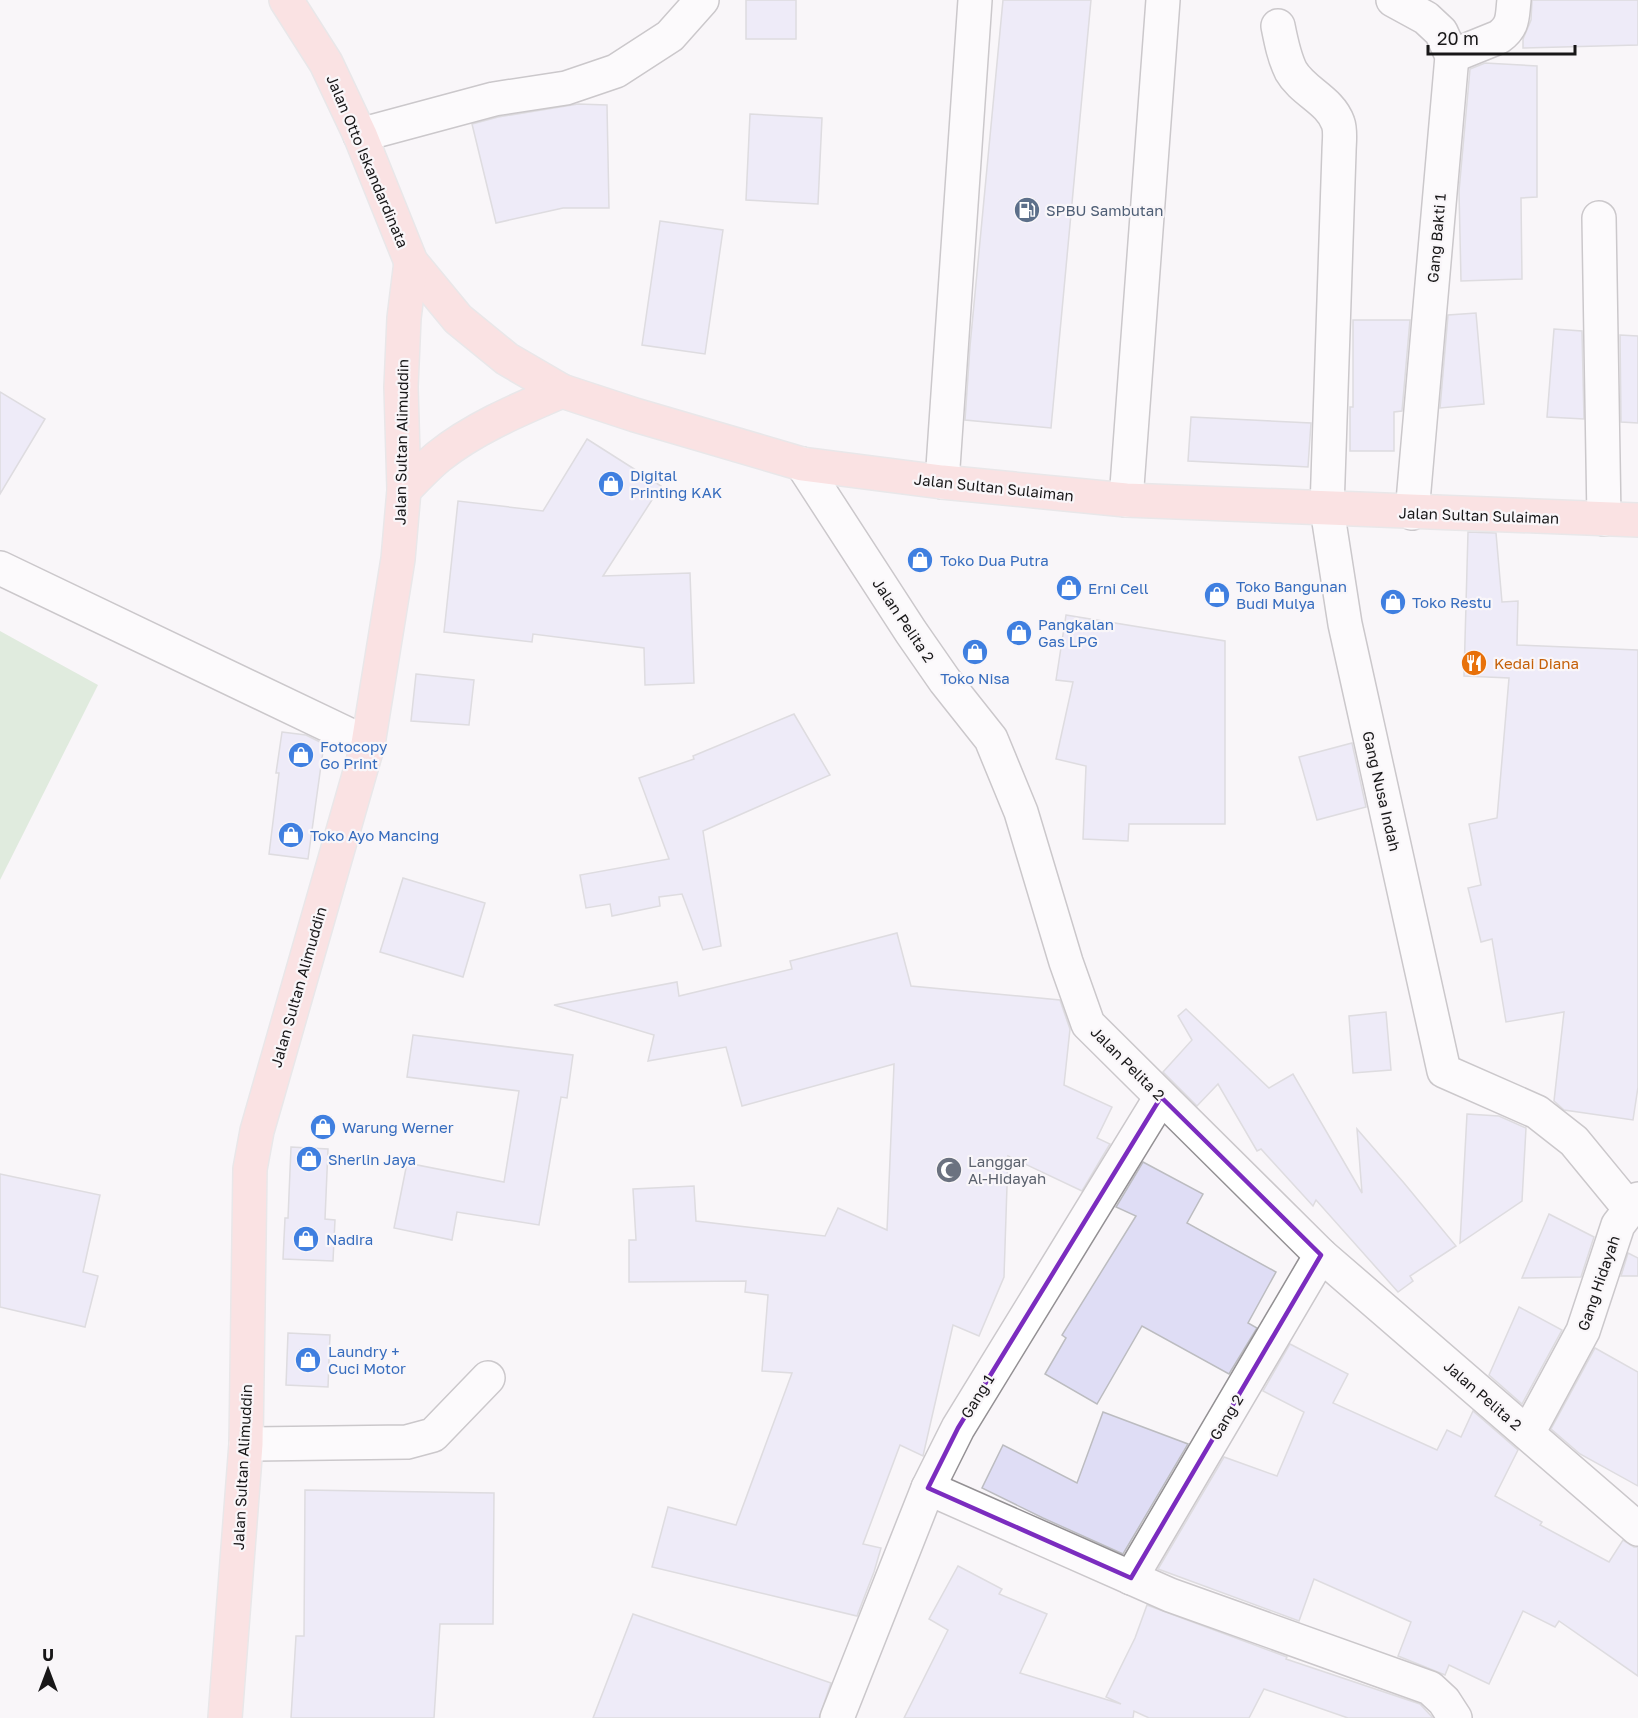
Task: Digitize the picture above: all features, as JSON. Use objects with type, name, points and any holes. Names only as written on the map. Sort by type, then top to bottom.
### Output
[{"type":"main road","name":"Jalan Otto Iskandardinata","points":[[286,0],[326,63],[360,135],[411,262]]},
{"type":"main road","name":"Jalan Sultan Sulaiman","points":[[411,262],[458,319],[507,359],[562,391],[802,464],[942,482],[1126,500],[1412,513],[1638,520]]},
{"type":"main road","name":"Jalan Sultan Alimuddin","points":[[225,1718],[246,1444],[250,1169],[257,1131],[368,744],[398,559],[404,490],[401,387],[404,318],[411,262]]},
{"type":"main road","points":[[404,490],[439,456],[477,431],[519,409],[562,391]]},
{"type":"street","points":[[360,135],[494,99],[566,88],[616,71],[670,36],[702,0]]},
{"type":"street","points":[[942,482],[975,0]]},
{"type":"street","points":[[1126,500],[1162,0]]},
{"type":"street","points":[[1394,0],[1426,18],[1441,32],[1452,56],[1506,32],[1510,27],[1514,0]]},
{"type":"street","name":"Gang Nusa Indah","points":[[1278,26],[1292,73],[1326,103],[1339,124],[1340,152],[1327,509],[1345,624],[1444,1071],[1537,1112],[1574,1142],[1634,1204]]},
{"type":"street","name":"Gang Bakti 1","points":[[1412,513],[1452,56]]},
{"type":"street","points":[[1599,218],[1605,519]]},
{"type":"street","name":"Jalan Pelita 2","points":[[802,464],[911,632],[945,681],[991,739],[1021,812],[1066,962],[1088,1024],[1322,1255],[1638,1529]]},
{"type":"street","points":[[0,568],[368,744]]},
{"type":"street","name":"Gang 1","points":[[837,1718],[928,1488],[958,1428],[1161,1097]]},
{"type":"street","name":"Gang Hidayah","points":[[1528,1433],[1583,1331],[1618,1225],[1634,1204]]},
{"type":"street","name":"Gang 2","points":[[1131,1578],[1322,1255]]},
{"type":"street","points":[[246,1444],[416,1440],[433,1435],[488,1378]]},
{"type":"street","points":[[928,1488],[1170,1595],[1430,1688],[1444,1701],[1455,1718]]},
{"type":"highlighted area","points":[[1161,1097],[1321,1255],[1131,1578],[928,1488],[958,1428]]},
{"type":"green space","points":[[0,631],[98,685],[0,880]]},
{"type":"building","points":[[746,0],[796,0],[796,39],[746,39]]},
{"type":"building","name":"SPBU Sambutan","points":[[1003,0],[1091,0],[1051,428],[965,420]]},
{"type":"building","points":[[1532,0],[1638,0],[1638,45],[1523,48],[1523,39],[1531,20]]},
{"type":"building","points":[[1485,63],[1537,66],[1537,197],[1521,198],[1522,279],[1461,281],[1459,191],[1470,69]]},
{"type":"building","points":[[578,104],[607,105],[609,208],[563,208],[496,223],[472,124],[498,117]]},
{"type":"building","points":[[750,114],[822,118],[818,204],[746,200]]},
{"type":"building","points":[[660,221],[723,230],[705,354],[642,345]]},
{"type":"building","points":[[1476,313],[1484,404],[1440,408],[1448,315]]},
{"type":"building","points":[[1353,320],[1410,320],[1402,411],[1394,412],[1394,451],[1350,451],[1350,407],[1353,407]]},
{"type":"building","points":[[1554,329],[1582,331],[1584,419],[1547,417]]},
{"type":"building","points":[[1620,335],[1638,336],[1638,423],[1621,422]]},
{"type":"building","points":[[0,392],[45,419],[0,494]]},
{"type":"building","points":[[1191,417],[1311,423],[1308,467],[1188,461]]},
{"type":"building","points":[[587,439],[661,486],[603,576],[690,573],[694,683],[645,685],[644,648],[533,634],[532,642],[444,632],[458,501],[543,511]]},
{"type":"building","points":[[1468,532],[1496,533],[1502,602],[1518,601],[1517,645],[1638,650],[1638,1087],[1633,1120],[1564,1110],[1554,1101],[1564,1012],[1506,1022],[1492,939],[1481,942],[1468,888],[1481,885],[1469,824],[1497,818],[1509,678],[1464,676]]},
{"type":"building","points":[[1066,615],[1225,641],[1225,824],[1129,824],[1128,841],[1083,839],[1086,766],[1056,759],[1073,682],[1056,680]]},
{"type":"building","points":[[416,674],[474,680],[469,725],[411,721]]},
{"type":"building","points":[[794,714],[830,775],[703,831],[721,946],[703,950],[682,894],[659,897],[660,906],[612,916],[610,904],[586,908],[580,875],[669,859],[639,778],[694,759],[693,756]]},
{"type":"building","points":[[282,732],[306,735],[324,744],[308,859],[269,854]]},
{"type":"building","points":[[1352,743],[1366,807],[1317,820],[1299,757]]},
{"type":"building","points":[[403,878],[485,903],[463,977],[380,952]]},
{"type":"building","points":[[897,933],[911,986],[1060,1000],[1070,1029],[1064,1085],[1112,1107],[1097,1138],[1110,1144],[1082,1191],[1008,1156],[1004,1277],[979,1336],[953,1325],[923,1456],[900,1445],[863,1544],[881,1548],[857,1616],[652,1567],[668,1507],[736,1525],[792,1373],[762,1371],[768,1295],[745,1292],[746,1281],[629,1282],[629,1240],[636,1240],[633,1189],[694,1186],[696,1221],[825,1236],[838,1208],[887,1230],[894,1064],[742,1106],[726,1047],[648,1061],[654,1035],[554,1005],[677,982],[679,996],[792,969],[790,961]]},
{"type":"building","points":[[1186,1009],[1269,1088],[1293,1074],[1362,1193],[1357,1129],[1456,1246],[1410,1276],[1413,1281],[1398,1292],[1316,1200],[1313,1206],[1261,1149],[1257,1151],[1218,1084],[1197,1106],[1163,1072],[1192,1040],[1178,1016]]},
{"type":"building","points":[[1386,1012],[1391,1070],[1353,1073],[1349,1016]]},
{"type":"building","points":[[413,1035],[573,1055],[567,1098],[561,1097],[539,1225],[457,1212],[452,1240],[394,1228],[407,1163],[504,1182],[519,1091],[407,1077]]},
{"type":"building","points":[[1467,1114],[1499,1116],[1526,1128],[1522,1201],[1460,1243]]},
{"type":"building","points":[[291,1147],[328,1149],[325,1219],[335,1220],[333,1261],[283,1259],[285,1218],[288,1218]]},
{"type":"building","points":[[1143,1162],[1203,1194],[1187,1223],[1276,1272],[1248,1323],[1257,1328],[1229,1374],[1142,1326],[1097,1404],[1045,1374],[1066,1338],[1062,1335],[1136,1216],[1116,1207]]},
{"type":"building","points":[[0,1174],[100,1195],[83,1272],[98,1276],[85,1327],[0,1307]]},
{"type":"building","points":[[1549,1214],[1594,1237],[1581,1277],[1522,1278]]},
{"type":"building","points":[[1628,1253],[1638,1258],[1638,1276],[1621,1276]]},
{"type":"building","points":[[1519,1307],[1562,1330],[1522,1404],[1489,1375]]},
{"type":"building","name":"Laundry + Cuci Motor","points":[[288,1333],[330,1335],[328,1387],[286,1385]]},
{"type":"building","points":[[1290,1344],[1348,1374],[1333,1403],[1437,1450],[1447,1430],[1461,1437],[1473,1411],[1518,1450],[1495,1496],[1542,1522],[1540,1525],[1609,1562],[1623,1540],[1638,1547],[1638,1676],[1559,1621],[1555,1627],[1523,1611],[1489,1684],[1449,1665],[1445,1675],[1398,1656],[1411,1622],[1314,1579],[1299,1621],[1158,1569],[1224,1457],[1277,1476],[1304,1412],[1263,1391]]},
{"type":"building","points":[[1595,1348],[1638,1372],[1638,1486],[1580,1454],[1551,1429]]},
{"type":"building","points":[[1103,1412],[1188,1444],[1123,1554],[982,1488],[1003,1445],[1077,1483]]},
{"type":"building","points":[[305,1490],[494,1493],[493,1624],[440,1624],[434,1718],[291,1718],[296,1636],[304,1636]]},
{"type":"building","points":[[958,1566],[1002,1589],[999,1594],[1047,1614],[1020,1673],[1121,1704],[1106,1697],[1135,1638],[1147,1605],[1287,1657],[1286,1659],[1420,1704],[1433,1718],[1348,1718],[1264,1689],[1249,1718],[1149,1718],[1134,1711],[1133,1718],[904,1718],[948,1630],[929,1619]]},
{"type":"building","points":[[633,1614],[831,1683],[819,1718],[593,1718]]},
{"type":"place","name":"SPBU Sambutan","points":[[1027,210]]},
{"type":"place","name":"Digital Printing KAK","points":[[611,484]]},
{"type":"place","name":"Toko Dua Putra","points":[[920,560]]},
{"type":"place","name":"Erni Cell","points":[[1069,588]]},
{"type":"place","name":"Toko Bangunan Budi Mulya","points":[[1217,595]]},
{"type":"place","name":"Toko Restu","points":[[1393,602]]},
{"type":"place","name":"Pangkalan Gas LPG","points":[[1019,633]]},
{"type":"place","name":"Toko Nisa","points":[[975,652]]},
{"type":"place","name":"Kedai Diana","points":[[1474,663]]},
{"type":"place","name":"Fotocopy Go Print","points":[[301,755]]},
{"type":"place","name":"Toko Ayo Mancing","points":[[291,835]]},
{"type":"place","name":"Warung Werner","points":[[323,1127]]},
{"type":"place","name":"Sherlin Jaya","points":[[309,1159]]},
{"type":"place","name":"Langgar Al-Hidayah","points":[[949,1170]]},
{"type":"place","name":"Nadira","points":[[306,1239]]},
{"type":"place","name":"Laundry + Cuci Motor","points":[[308,1360]]}]
